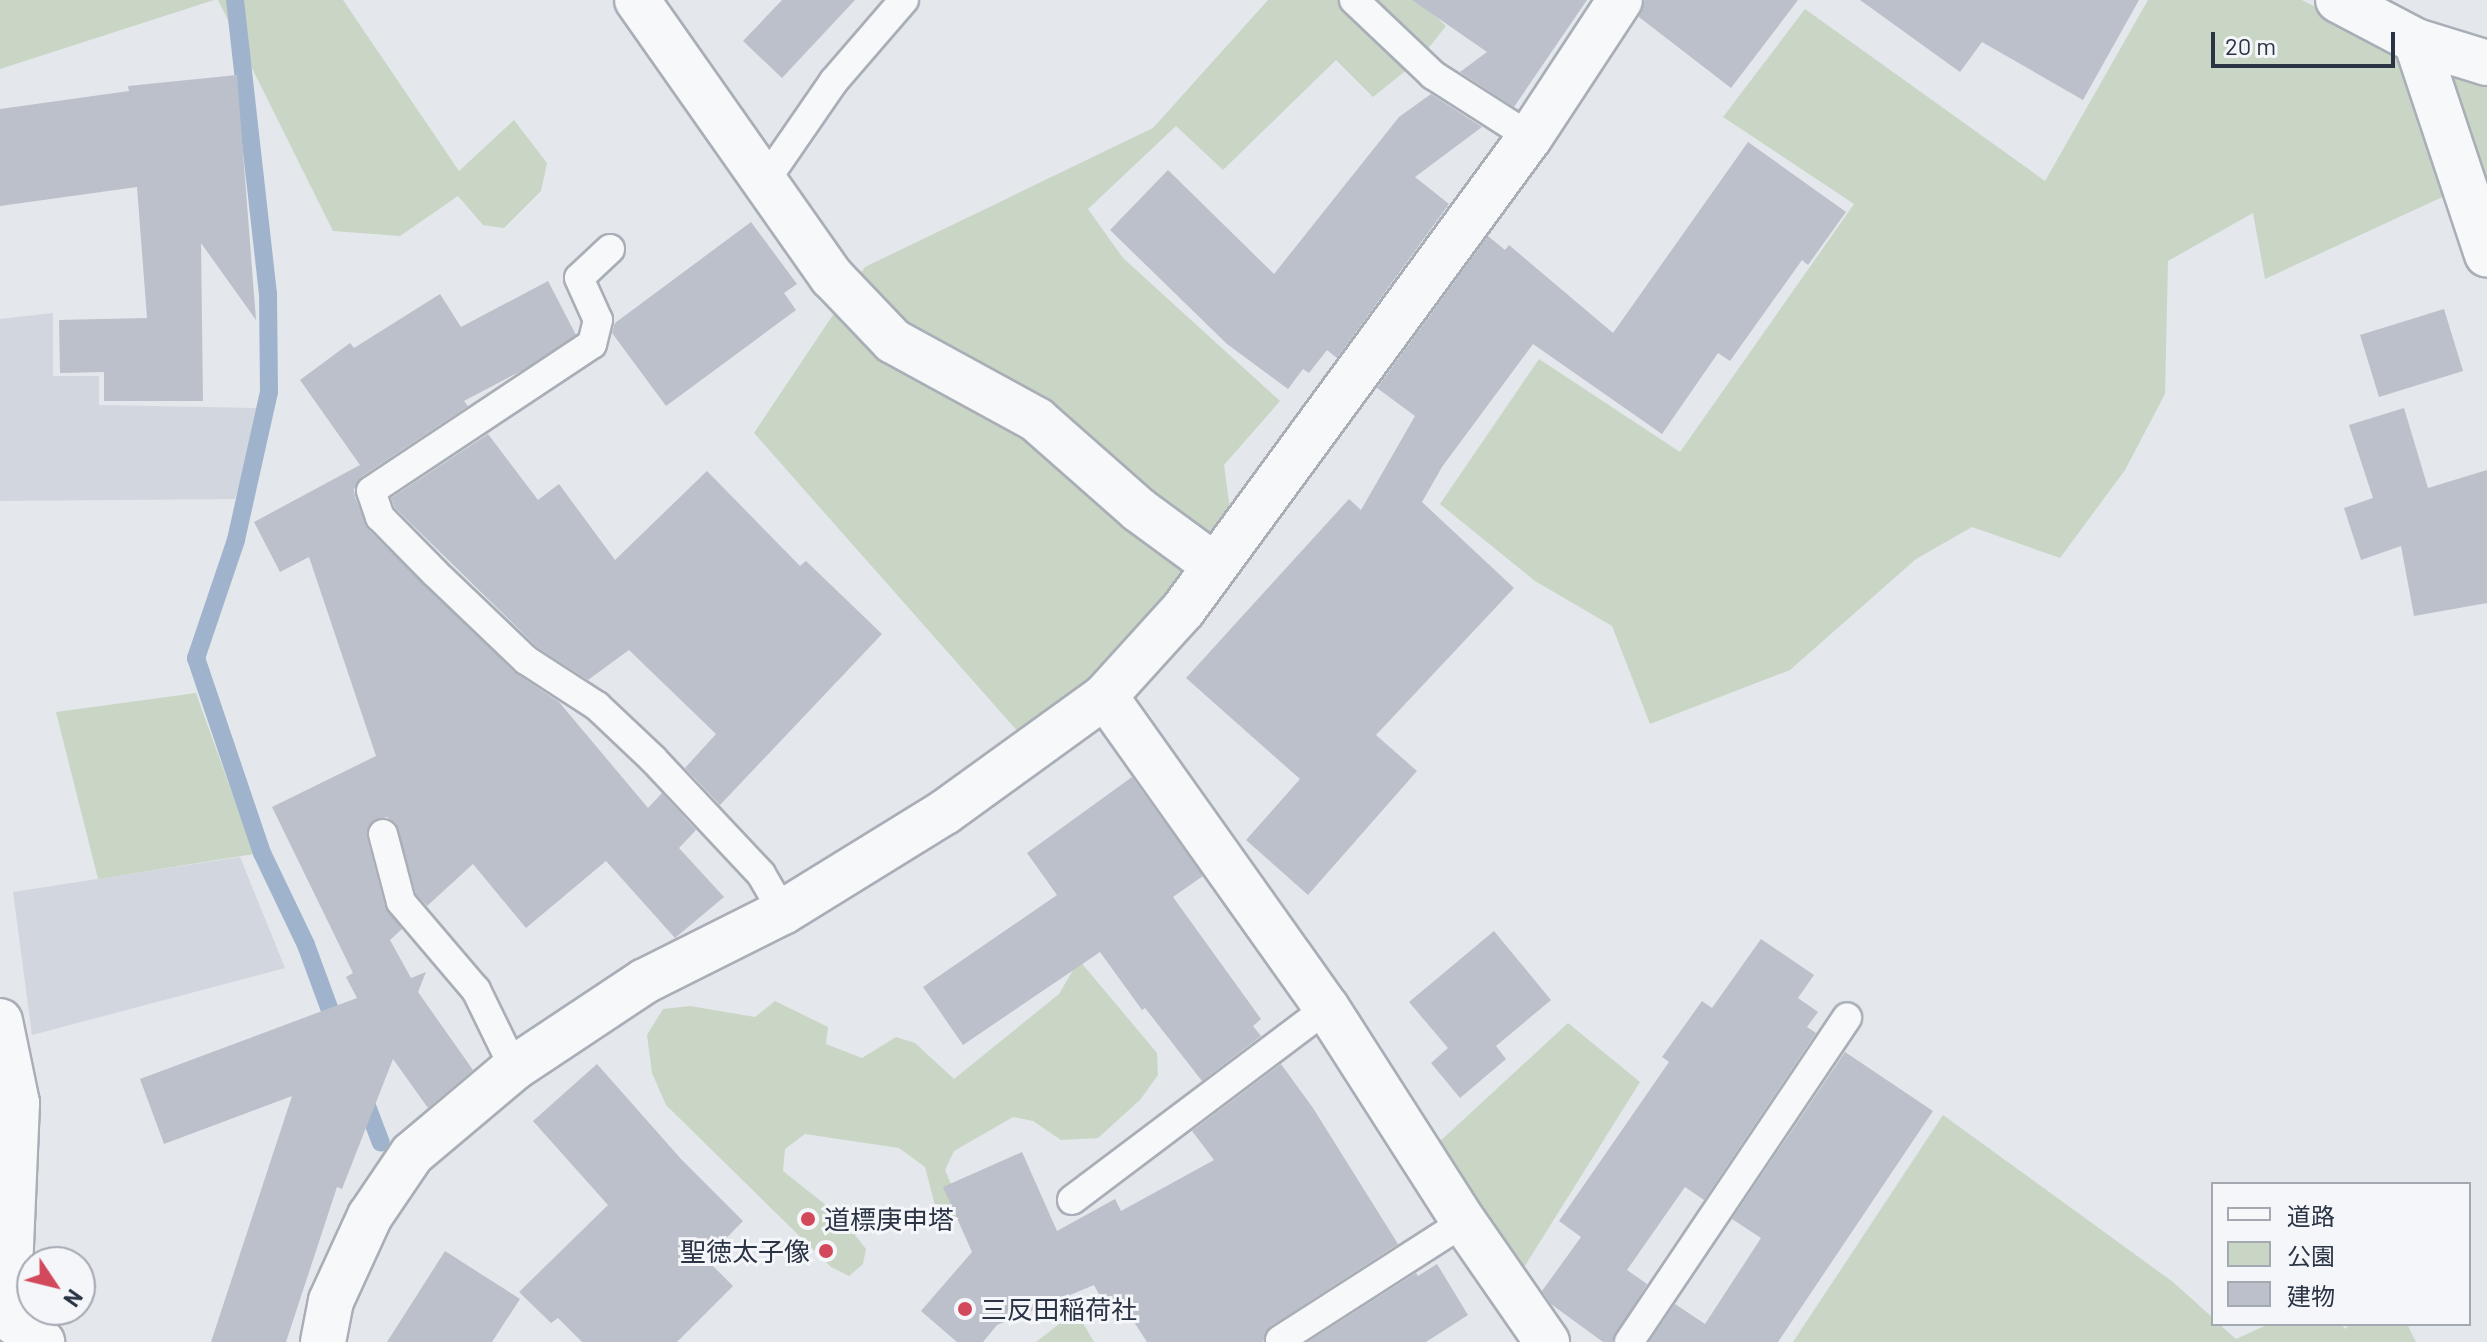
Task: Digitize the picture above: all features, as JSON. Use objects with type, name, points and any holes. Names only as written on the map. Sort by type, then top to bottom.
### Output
[{"type":"street","points":[[637,0],[832,277],[893,341],[1037,420],[1139,510],[1214,565]]},
{"type":"street","points":[[323,1342],[331,1301],[370,1216],[412,1154],[514,1068],[645,981],[783,912],[945,812],[1105,696],[1183,610],[1530,137],[1620,0]]},
{"type":"street","points":[[2338,0],[2416,41],[2487,63]]},
{"type":"street","points":[[2416,41],[2487,255]]},
{"type":"street","points":[[1105,696],[1327,1008],[1464,1222],[1547,1342]]},
{"type":"street","points":[[0,1021],[17,1103],[12,1324]]},
{"type":"lane","points":[[765,181],[834,81],[904,0]]},
{"type":"lane","points":[[1354,0],[1433,75],[1530,137]]},
{"type":"lane","points":[[610,249],[579,278],[598,320],[592,344],[371,491],[380,517],[446,584],[526,660],[597,706],[653,759],[761,874],[783,912]]},
{"type":"lane","points":[[383,834],[401,902],[476,990],[514,1068]]},
{"type":"lane","points":[[1072,1200],[1327,1008]]},
{"type":"lane","points":[[1629,1342],[1847,1018]]},
{"type":"lane","points":[[1280,1340],[1464,1222]]},
{"type":"shaded area","points":[[53,313],[53,376],[99,376],[99,405],[259,408],[250,456],[235,499],[0,501],[0,319]]},
{"type":"shaded area","points":[[240,857],[285,968],[32,1035],[13,892]]},
{"type":"green space","points":[[0,0],[214,0],[0,69]]},
{"type":"green space","points":[[218,0],[343,0],[459,171],[514,120],[547,163],[541,191],[504,228],[483,225],[458,196],[400,236],[333,231]]},
{"type":"green space","points":[[1268,0],[1418,0],[1446,26],[1419,60],[1373,97],[1336,60],[1223,170],[1176,126],[1088,209],[1123,258],[1280,401],[1224,465],[1231,517],[1119,671],[1020,734],[754,433],[865,267],[1153,128]]},
{"type":"green space","points":[[2148,0],[2302,0],[2403,52],[2449,194],[2265,279],[2253,213],[2168,261],[2165,394],[2125,470],[2060,558],[1972,527],[1916,559],[1790,670],[1650,724],[1612,626],[1535,581],[1440,504],[1539,359],[1680,452],[1854,204],[1723,117],[1805,9],[2045,181]]},
{"type":"green space","points":[[2444,62],[2487,75],[2487,187]]},
{"type":"green space","points":[[196,693],[254,854],[98,879],[56,712]]},
{"type":"green space","points":[[1079,960],[1157,1053],[1158,1075],[1140,1100],[1098,1138],[1061,1140],[1033,1121],[1013,1117],[954,1151],[945,1170],[962,1209],[957,1220],[938,1217],[925,1167],[899,1148],[805,1134],[785,1149],[783,1171],[841,1217],[866,1249],[863,1264],[849,1276],[831,1267],[666,1105],[652,1073],[647,1035],[663,1009],[690,1006],[755,1017],[775,1001],[828,1027],[826,1044],[862,1058],[896,1037],[915,1043],[954,1079],[1059,994]]},
{"type":"green space","points":[[1568,1023],[1640,1082],[1516,1280],[1437,1144]]},
{"type":"green space","points":[[1943,1115],[2173,1282],[2211,1316],[2211,1326],[2221,1326],[2236,1339],[2265,1326],[2343,1326],[2345,1329],[2348,1326],[2408,1326],[2416,1342],[1793,1342]]},
{"type":"green space","points":[[1076,1311],[1094,1342],[1036,1342]]},
{"type":"building","points":[[782,0],[855,0],[782,78],[743,41]]},
{"type":"building","points":[[1412,0],[1587,0],[1514,107],[1460,72],[1487,52]]},
{"type":"building","points":[[1645,0],[1798,0],[1731,88],[1639,17]]},
{"type":"building","points":[[1860,0],[2139,0],[2083,100],[1982,42],[1960,72]]},
{"type":"building","points":[[237,75],[256,320],[201,243],[203,401],[104,401],[104,372],[60,373],[59,320],[147,318],[137,187],[0,206],[0,109],[129,91],[128,86]]},
{"type":"building","points":[[1431,94],[1482,127],[1415,177],[1449,204],[1337,358],[1327,350],[1309,373],[1303,369],[1288,389],[1227,344],[1110,230],[1168,170],[1274,274],[1399,117]]},
{"type":"building","points":[[1748,142],[1846,212],[1808,265],[1802,260],[1730,361],[1718,353],[1662,434],[1533,344],[1442,467],[1422,502],[1514,588],[1376,735],[1417,771],[1308,895],[1246,840],[1300,779],[1186,678],[1349,499],[1361,510],[1415,416],[1377,388],[1488,236],[1505,250],[1509,245],[1613,333]]},
{"type":"building","points":[[751,222],[797,284],[784,293],[796,310],[666,406],[612,333],[615,323]]},
{"type":"building","points":[[548,281],[576,335],[521,371],[464,401],[468,406],[361,477],[354,489],[355,497],[368,529],[514,672],[559,702],[648,808],[662,793],[696,830],[679,848],[724,897],[675,938],[606,861],[526,928],[473,864],[427,906],[416,894],[396,823],[387,817],[372,821],[367,838],[385,906],[402,929],[390,940],[411,978],[426,972],[418,992],[473,1070],[428,1108],[393,1059],[342,1189],[337,1187],[286,1342],[211,1342],[292,1096],[164,1144],[140,1079],[357,998],[346,977],[353,973],[272,807],[376,756],[309,557],[280,572],[254,522],[360,465],[300,380],[350,343],[354,348],[440,294],[461,327]]},
{"type":"building","points":[[2444,309],[2463,371],[2379,397],[2360,335]]},
{"type":"building","points":[[2404,408],[2428,488],[2487,470],[2487,603],[2414,616],[2401,546],[2361,560],[2344,508],[2373,498],[2349,425]]},
{"type":"building","points":[[488,434],[538,500],[559,484],[615,560],[707,471],[800,566],[806,561],[882,634],[720,805],[685,768],[716,734],[629,650],[588,680],[537,647],[395,508],[391,498]]},
{"type":"building","points":[[1132,777],[1203,876],[1173,897],[1261,1019],[1253,1026],[1261,1036],[1202,1081],[1145,1008],[1142,1010],[1100,952],[963,1045],[923,987],[1057,895],[1027,853]]},
{"type":"building","points":[[1494,931],[1551,1000],[1496,1046],[1506,1059],[1460,1098],[1431,1063],[1448,1048],[1409,1002]]},
{"type":"building","points":[[1761,939],[1814,975],[1798,998],[1818,1012],[1807,1027],[1816,1033],[1704,1200],[1685,1187],[1627,1270],[1647,1284],[1612,1342],[1603,1342],[1551,1304],[1542,1291],[1581,1237],[1559,1221],[1669,1062],[1662,1057],[1702,1001],[1712,1008]]},
{"type":"building","points":[[1845,1052],[1933,1111],[1778,1342],[1649,1342],[1675,1304],[1705,1324],[1761,1238],[1732,1219]]},
{"type":"building","points":[[597,1064],[681,1159],[743,1221],[706,1259],[733,1286],[677,1342],[582,1342],[558,1318],[551,1323],[519,1292],[608,1205],[533,1121]]},
{"type":"building","points":[[1281,1064],[1313,1108],[1398,1244],[1271,1326],[1263,1342],[1147,1342],[1123,1305],[1109,1313],[1094,1285],[997,1325],[983,1342],[957,1342],[921,1311],[972,1252],[943,1187],[1022,1152],[1057,1231],[1115,1199],[1121,1211],[1214,1160],[1192,1131]]},
{"type":"building","points":[[445,1251],[520,1299],[492,1342],[387,1342]]},
{"type":"building","points":[[1437,1264],[1468,1315],[1426,1342],[1308,1342],[1416,1273],[1418,1276]]},
{"type":"waterway","points":[[235,0],[268,294],[269,392],[236,540],[196,658],[262,853],[306,945],[338,1032]]},
{"type":"waterway","points":[[362,1093],[381,1143]]},
{"type":"place","name":"道標庚申塔","points":[[808,1219]]},
{"type":"place","name":"聖徳太子像","points":[[826,1251]]},
{"type":"place","name":"三反田稲荷社","points":[[965,1309]]}]
